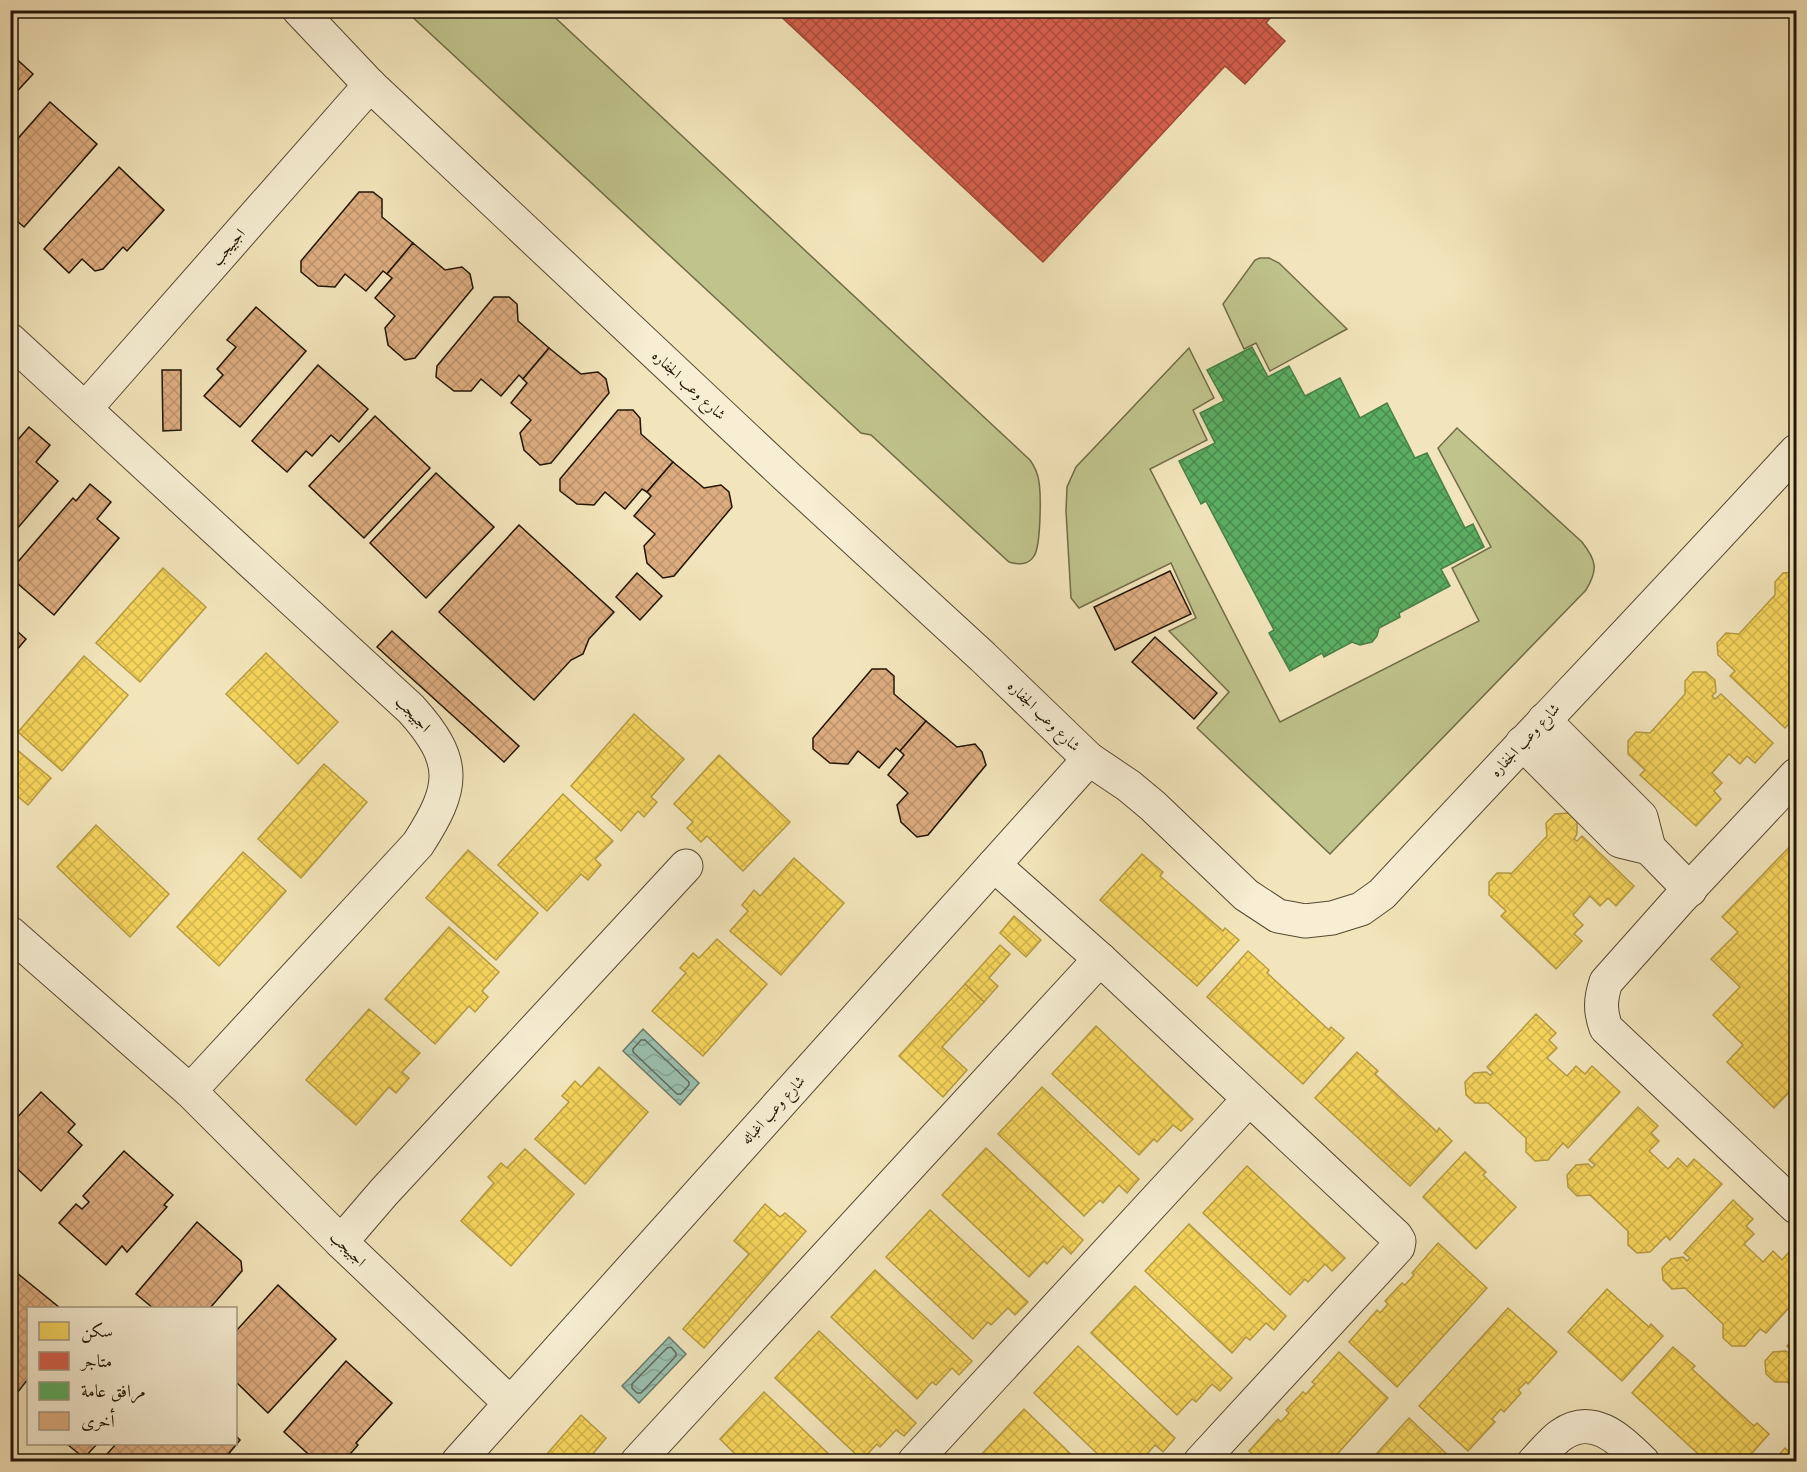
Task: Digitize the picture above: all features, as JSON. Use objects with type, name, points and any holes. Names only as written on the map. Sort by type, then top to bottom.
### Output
[{"type":"street","name":"شارع وعب الجفاره","points":[[299,10],[370,85],[784,474],[983,657],[1089,759],[1129,786],[1246,895],[1278,916],[1305,921],[1332,918],[1361,909],[1382,894],[1533,731],[1662,598],[1797,451]]},
{"type":"street","name":"اجبيجب","points":[[85,410],[370,85]]},
{"type":"street","name":"اجبيجب","points":[[10,340],[411,709],[430,730],[447,771],[445,794],[437,816],[418,844],[190,1091]]},
{"type":"street","points":[[1533,731],[1620,841],[1649,848],[1690,890]]},
{"type":"street","name":"شارع وعب اغباثه","points":[[458,1461],[1089,759]]},
{"type":"street","points":[[1797,775],[1606,982],[1600,1012],[1606,1028],[1797,1207]]},
{"type":"street","points":[[994,865],[1101,959],[1399,1241],[1398,1247],[1200,1461]]},
{"type":"street","points":[[340,1242],[686,866]]},
{"type":"street","name":"اجبيجب","points":[[10,933],[190,1091],[340,1242],[510,1402]]},
{"type":"street","points":[[637,1461],[1101,959]]},
{"type":"street","points":[[914,1461],[1249,1100]]},
{"type":"street","points":[[1534,1461],[1562,1434],[1583,1426],[1605,1430],[1622,1441],[1643,1461]]},
{"type":"green space","points":[[406,11],[548,11],[1030,460],[1038,476],[1040,498],[1038,542],[1032,559],[1023,564],[1009,562],[871,435],[861,433]]},
{"type":"green space","points":[[1269,258],[1279,263],[1347,329],[1270,371],[1256,343],[1244,349],[1223,304],[1255,260]]},
{"type":"green space","points":[[1189,348],[1214,398],[1193,410],[1207,440],[1150,469],[1280,722],[1479,621],[1452,568],[1491,547],[1438,448],[1457,428],[1582,542],[1593,560],[1593,577],[1586,590],[1330,854],[1197,728],[1229,692],[1169,631],[1196,618],[1171,563],[1079,608],[1071,598],[1066,511],[1067,487],[1076,467]]},
{"type":"water","points":[[643,1029],[699,1083],[680,1105],[623,1051]]},
{"type":"water","points":[[669,1337],[686,1354],[639,1403],[622,1386]]},
{"type":"building: سكن","points":[[163,568],[206,607],[140,682],[96,643]]},
{"type":"building: سكن","points":[[1795,572],[1796,716],[1785,728],[1730,676],[1735,671],[1718,655],[1717,643],[1726,633],[1739,634],[1775,595],[1775,582],[1783,573]]},
{"type":"building: سكن","points":[[266,653],[338,722],[298,764],[226,694]]},
{"type":"building: سكن","points":[[84,656],[128,695],[62,771],[18,732]]},
{"type":"building: سكن","points":[[1693,672],[1706,672],[1715,680],[1716,692],[1712,696],[1715,699],[1721,694],[1773,743],[1755,763],[1747,756],[1740,764],[1729,754],[1712,773],[1722,783],[1714,791],[1721,799],[1696,826],[1640,775],[1645,770],[1628,754],[1628,741],[1636,732],[1650,733],[1685,694],[1685,681]]},
{"type":"building: سكن","points":[[634,714],[684,759],[651,797],[657,802],[644,817],[638,811],[621,831],[571,786]]},
{"type":"building: سكن","points":[[10,744],[51,778],[28,805],[10,790]]},
{"type":"building: سكن","points":[[719,755],[790,822],[743,871],[707,836],[701,842],[687,828],[693,822],[674,804]]},
{"type":"building: سكن","points":[[324,764],[367,802],[301,878],[258,839]]},
{"type":"building: سكن","points":[[563,794],[613,841],[595,859],[601,865],[588,880],[581,874],[547,911],[498,865]]},
{"type":"building: سكن","points":[[1568,813],[1577,822],[1577,834],[1574,839],[1577,841],[1582,836],[1634,886],[1616,906],[1608,898],[1600,906],[1590,896],[1573,915],[1583,925],[1574,934],[1582,941],[1556,969],[1501,916],[1506,911],[1489,895],[1489,882],[1497,873],[1511,874],[1547,836],[1546,823],[1555,814]]},
{"type":"building: سكن","points":[[96,825],[169,894],[130,937],[57,867]]},
{"type":"building: سكن","points":[[1796,840],[1796,1085],[1774,1108],[1727,1062],[1743,1045],[1713,1015],[1740,987],[1711,959],[1738,932],[1722,917]]},
{"type":"building: سكن","points":[[468,850],[538,913],[496,960],[426,898]]},
{"type":"building: سكن","points":[[243,852],[286,891],[219,966],[177,927]]},
{"type":"building: سكن","points":[[1142,854],[1163,872],[1160,876],[1223,931],[1225,928],[1239,940],[1197,986],[1100,900]]},
{"type":"building: سكن","points":[[794,858],[844,903],[781,975],[730,931],[748,911],[742,905],[754,890],[760,896]]},
{"type":"building: سكن","points":[[1014,916],[1041,940],[1026,957],[1000,933]]},
{"type":"building: سكن","points":[[449,927],[499,972],[482,991],[488,997],[475,1012],[469,1006],[435,1044],[385,999]]},
{"type":"building: سكن","points":[[717,939],[767,984],[703,1056],[652,1011],[686,973],[680,968],[693,953],[699,958]]},
{"type":"building: سكن","points":[[1000,945],[1010,954],[989,978],[998,986],[984,1002],[965,984]]},
{"type":"building: سكن","points":[[1248,951],[1269,970],[1267,973],[1329,1030],[1331,1027],[1344,1038],[1303,1084],[1207,997]]},
{"type":"building: سكن","points":[[965,984],[984,1002],[942,1047],[967,1070],[943,1097],[899,1056]]},
{"type":"building: سكن","points":[[369,1009],[420,1053],[402,1072],[409,1078],[396,1093],[389,1087],[356,1125],[306,1080]]},
{"type":"building: سكن","points":[[1536,1014],[1556,1033],[1549,1040],[1557,1048],[1547,1058],[1567,1076],[1576,1066],[1585,1074],[1592,1066],[1620,1092],[1568,1148],[1563,1143],[1548,1160],[1535,1161],[1526,1152],[1526,1138],[1488,1103],[1475,1103],[1466,1095],[1465,1082],[1474,1073],[1486,1072],[1490,1075],[1493,1073],[1487,1067]]},
{"type":"building: سكن","points":[[1096,1026],[1193,1119],[1181,1131],[1173,1125],[1157,1142],[1154,1139],[1139,1155],[1052,1074]]},
{"type":"building: سكن","points":[[1357,1052],[1378,1071],[1375,1074],[1437,1132],[1439,1128],[1452,1141],[1410,1186],[1315,1098]]},
{"type":"building: سكن","points":[[599,1067],[648,1112],[585,1184],[535,1139],[569,1102],[562,1096],[575,1081],[581,1087]]},
{"type":"building: سكن","points":[[1042,1087],[1139,1179],[1127,1193],[1119,1185],[1103,1203],[1100,1200],[1084,1216],[998,1134]]},
{"type":"building: سكن","points":[[1638,1107],[1658,1126],[1651,1133],[1659,1141],[1649,1151],[1668,1169],[1678,1158],[1687,1167],[1694,1159],[1722,1184],[1670,1240],[1666,1236],[1650,1252],[1637,1253],[1628,1245],[1628,1231],[1590,1195],[1577,1196],[1568,1187],[1567,1175],[1576,1165],[1588,1164],[1592,1168],[1595,1165],[1589,1160]]},
{"type":"building: سكن","points":[[986,1148],[1083,1240],[1071,1254],[1063,1246],[1047,1264],[1044,1261],[1029,1277],[942,1195]]},
{"type":"building: سكن","points":[[525,1149],[574,1194],[511,1266],[461,1221],[494,1183],[488,1177],[501,1163],[507,1168]]},
{"type":"building: سكن","points":[[1465,1152],[1486,1172],[1483,1175],[1516,1207],[1476,1249],[1423,1197]]},
{"type":"building: سكن","points":[[1247,1166],[1345,1258],[1332,1271],[1325,1264],[1308,1282],[1305,1279],[1290,1295],[1203,1213]]},
{"type":"building: سكن","points":[[1733,1200],[1753,1219],[1746,1226],[1754,1234],[1744,1244],[1763,1262],[1773,1251],[1782,1260],[1789,1252],[1796,1259],[1796,1300],[1766,1333],[1760,1329],[1745,1346],[1732,1346],[1723,1338],[1723,1324],[1685,1288],[1672,1289],[1663,1280],[1662,1268],[1671,1259],[1683,1257],[1687,1261],[1690,1258],[1684,1253]]},
{"type":"building: سكن","points":[[765,1204],[780,1217],[785,1213],[806,1231],[704,1348],[683,1329],[749,1254],[734,1241]]},
{"type":"building: سكن","points":[[930,1210],[1028,1302],[1015,1315],[1008,1308],[991,1325],[988,1322],[973,1339],[886,1257]]},
{"type":"building: سكن","points":[[1189,1224],[1286,1316],[1274,1330],[1266,1323],[1250,1340],[1246,1337],[1232,1353],[1145,1271]]},
{"type":"building: سكن","points":[[1438,1243],[1487,1288],[1397,1387],[1349,1342],[1377,1310],[1380,1313],[1388,1304],[1385,1301],[1402,1283],[1405,1285],[1414,1275],[1412,1273]]},
{"type":"building: سكن","points":[[875,1270],[972,1361],[959,1375],[952,1368],[936,1385],[932,1382],[917,1399],[831,1317]]},
{"type":"building: سكن","points":[[1135,1286],[1232,1378],[1220,1391],[1212,1384],[1196,1402],[1192,1399],[1177,1415],[1091,1333]]},
{"type":"building: سكن","points":[[1607,1289],[1649,1327],[1651,1324],[1663,1336],[1622,1381],[1568,1332]]},
{"type":"building: سكن","points":[[1508,1308],[1557,1352],[1528,1384],[1526,1382],[1518,1390],[1521,1393],[1504,1412],[1501,1409],[1492,1419],[1495,1422],[1468,1451],[1419,1406]]},
{"type":"building: سكن","points":[[819,1331],[916,1423],[904,1436],[896,1430],[880,1447],[877,1444],[862,1460],[775,1378]]},
{"type":"building: سكن","points":[[1796,1336],[1796,1390],[1787,1382],[1775,1382],[1766,1374],[1765,1361],[1773,1352],[1786,1351],[1790,1354],[1793,1352],[1787,1346]]},
{"type":"building: سكن","points":[[1078,1346],[1175,1438],[1163,1452],[1155,1445],[1140,1462],[1136,1459],[1134,1462],[1106,1462],[1034,1393]]},
{"type":"building: سكن","points":[[1673,1347],[1695,1366],[1692,1369],[1754,1426],[1757,1423],[1769,1434],[1744,1462],[1707,1462],[1632,1393]]},
{"type":"building: سكن","points":[[1339,1352],[1388,1398],[1330,1462],[1261,1462],[1249,1451],[1278,1419],[1281,1422],[1289,1413],[1286,1410],[1303,1392],[1306,1394],[1315,1384],[1312,1382]]},
{"type":"building: سكن","points":[[764,1392],[837,1462],[743,1462],[720,1439]]},
{"type":"building: سكن","points":[[1024,1409],[1079,1462],[985,1462],[980,1456]]},
{"type":"building: سكن","points":[[581,1415],[606,1438],[586,1462],[540,1462]]},
{"type":"building: سكن","points":[[1409,1418],[1455,1462],[1369,1462]]},
{"type":"building: سكن","points":[[1785,1448],[1796,1458],[1796,1462],[1773,1462]]},
{"type":"building: متاجر","points":[[774,10],[1277,10],[1266,23],[1285,41],[1245,84],[1225,66],[1043,262]]},
{"type":"building: مرافق عامة","points":[[1252,347],[1268,377],[1289,366],[1305,396],[1340,378],[1360,418],[1387,403],[1415,458],[1427,453],[1465,528],[1473,524],[1484,547],[1441,569],[1450,586],[1399,613],[1400,617],[1379,628],[1372,642],[1360,645],[1352,642],[1324,657],[1322,653],[1290,671],[1269,633],[1274,630],[1206,501],[1201,504],[1179,461],[1215,443],[1200,413],[1224,401],[1207,370]]},
{"type":"building: أخرى","points":[[10,53],[33,74],[10,99]]},
{"type":"building: أخرى","points":[[50,102],[97,144],[24,227],[10,215],[10,155],[18,146],[14,143]]},
{"type":"building: أخرى","points":[[119,167],[164,210],[127,251],[123,247],[103,269],[95,271],[82,259],[69,273],[44,249]]},
{"type":"building: أخرى","points":[[359,192],[373,192],[382,199],[382,217],[413,243],[387,274],[383,271],[366,291],[345,274],[335,287],[318,286],[301,272],[301,261]]},
{"type":"building: أخرى","points":[[413,243],[445,270],[462,267],[470,274],[473,288],[415,358],[405,360],[388,345],[385,328],[395,316],[375,298],[392,278],[387,274]]},
{"type":"building: أخرى","points":[[494,297],[509,297],[517,304],[518,321],[549,348],[523,379],[519,375],[501,396],[481,379],[471,391],[454,391],[436,377],[437,366]]},
{"type":"building: أخرى","points":[[256,307],[306,351],[240,427],[204,396],[223,375],[217,369],[236,347],[227,340]]},
{"type":"building: أخرى","points":[[549,348],[581,374],[598,372],[606,379],[609,393],[551,463],[540,465],[524,450],[520,433],[531,420],[511,403],[527,383],[523,379]]},
{"type":"building: أخرى","points":[[318,365],[368,409],[339,442],[331,435],[312,456],[306,451],[287,472],[252,441]]},
{"type":"building: أخرى","points":[[162,370],[181,370],[181,430],[163,431]]},
{"type":"building: أخرى","points":[[618,410],[633,410],[640,418],[641,434],[673,462],[647,492],[642,489],[625,509],[605,492],[594,505],[577,504],[560,491],[560,479]]},
{"type":"building: أخرى","points":[[375,416],[430,468],[364,538],[309,486]]},
{"type":"building: أخرى","points":[[29,427],[50,445],[36,462],[58,481],[10,537],[10,442],[15,443]]},
{"type":"building: أخرى","points":[[673,462],[704,488],[721,485],[729,492],[732,507],[674,576],[663,578],[647,563],[644,546],[655,534],[634,516],[651,496],[647,492]]},
{"type":"building: أخرى","points":[[436,473],[494,527],[426,598],[370,543]]},
{"type":"building: أخرى","points":[[90,484],[111,502],[97,519],[119,538],[54,615],[10,577],[10,571],[73,498],[76,501]]},
{"type":"building: أخرى","points":[[519,525],[614,612],[589,639],[583,654],[571,660],[534,700],[439,612]]},
{"type":"building: أخرى","points":[[1170,571],[1191,614],[1115,650],[1094,607]]},
{"type":"building: أخرى","points":[[637,573],[662,596],[640,620],[616,597]]},
{"type":"building: أخرى","points":[[10,625],[26,639],[10,658]]},
{"type":"building: أخرى","points":[[392,631],[519,746],[504,762],[377,647]]},
{"type":"building: أخرى","points":[[1155,637],[1217,693],[1194,719],[1132,662]]},
{"type":"building: أخرى","points":[[872,669],[886,669],[894,676],[894,694],[926,721],[900,751],[896,748],[879,768],[858,751],[848,764],[830,763],[813,749],[813,738]]},
{"type":"building: أخرى","points":[[926,721],[957,747],[975,744],[982,752],[986,765],[928,835],[917,837],[901,822],[897,805],[908,793],[888,775],[904,755],[900,751]]},
{"type":"building: أخرى","points":[[41,1092],[75,1124],[68,1132],[82,1145],[41,1191],[10,1162],[10,1125]]},
{"type":"building: أخرى","points":[[124,1151],[173,1195],[164,1205],[167,1207],[127,1252],[122,1246],[106,1265],[59,1223],[76,1204],[82,1209],[89,1202],[83,1196]]},
{"type":"building: أخرى","points":[[197,1222],[241,1261],[242,1271],[211,1307],[152,1307],[136,1294]]},
{"type":"building: أخرى","points":[[17,1273],[59,1307],[27,1307],[27,1380],[17,1393],[10,1388],[10,1281]]},
{"type":"building: أخرى","points":[[278,1285],[336,1339],[268,1413],[237,1383],[237,1330]]},
{"type":"building: أخرى","points":[[346,1361],[392,1403],[356,1443],[358,1445],[343,1462],[317,1462],[284,1432]]},
{"type":"building: أخرى","points":[[68,1445],[96,1445],[84,1458]]},
{"type":"building: أخرى","points":[[115,1445],[236,1445],[226,1457],[232,1462],[100,1462]]}]
